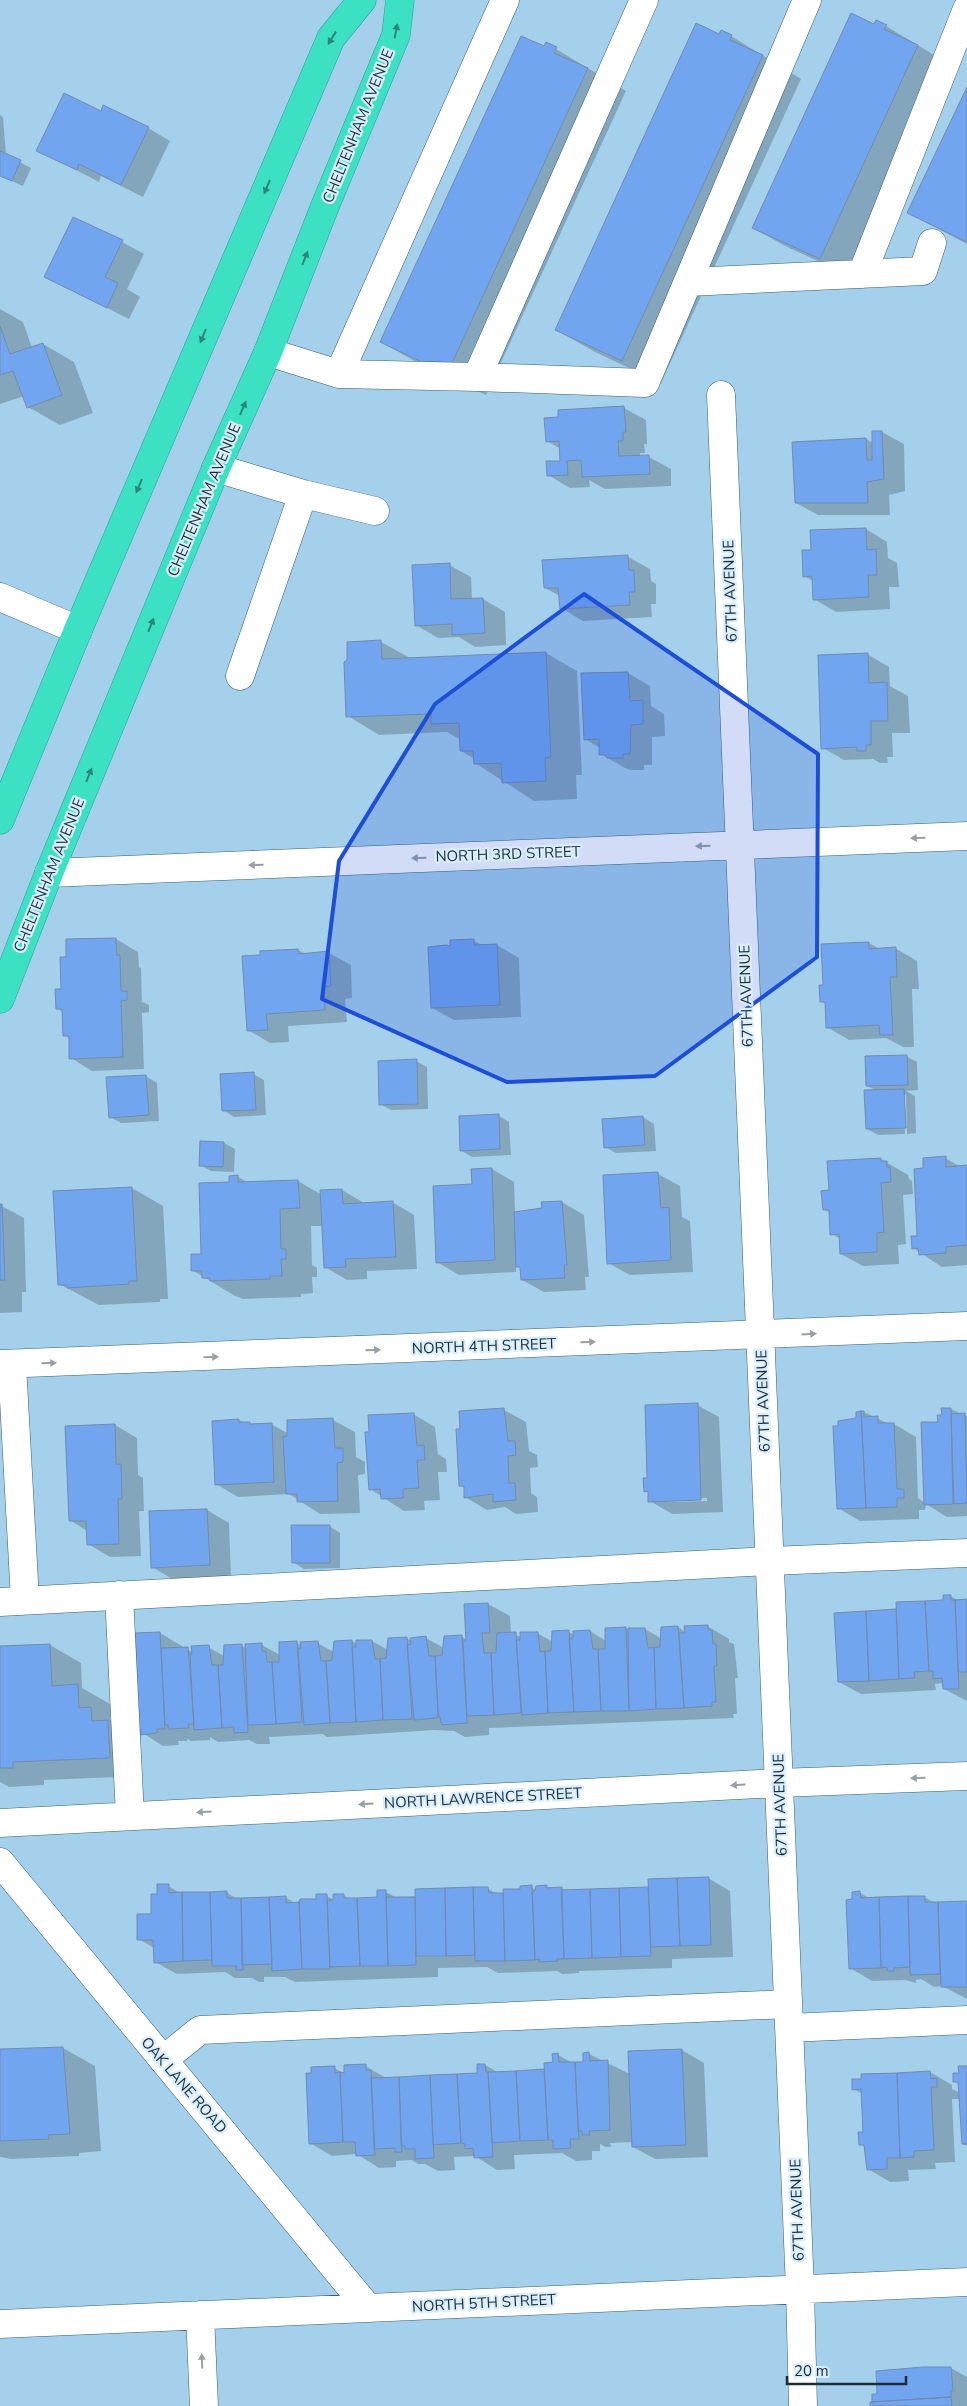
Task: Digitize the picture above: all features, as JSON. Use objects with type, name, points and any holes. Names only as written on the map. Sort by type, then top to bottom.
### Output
[{"type":"highway","points":[[0,820],[78,630],[330,38],[362,0]]},
{"type":"highway","name":"CHELTENHAM AVENUE","points":[[0,999],[49,873],[216,468],[268,352],[325,206],[396,35],[400,0]]},
{"type":"street","points":[[339,374],[505,0]]},
{"type":"street","points":[[477,377],[644,0]]},
{"type":"street","points":[[268,352],[339,374],[645,383],[807,0]]},
{"type":"street","points":[[862,274],[967,9]]},
{"type":"street","points":[[688,282],[923,271],[932,243]]},
{"type":"street","name":"67TH AVENUE","points":[[721,396],[789,2016],[803,2406]]},
{"type":"street","points":[[216,468],[303,494],[374,510]]},
{"type":"street","points":[[240,676],[303,494]]},
{"type":"street","points":[[0,597],[78,630]]},
{"type":"street","name":"NORTH 3RD STREET","points":[[49,873],[967,836]]},
{"type":"street","name":"NORTH 4TH STREET","points":[[6,1364],[760,1336],[967,1326]]},
{"type":"street","points":[[6,1364],[12,1601],[770,1561],[967,1553]]},
{"type":"street","points":[[119,1595],[130,1816]]},
{"type":"street","name":"NORTH LAWRENCE STREET","points":[[0,1822],[779,1783],[967,1776]]},
{"type":"street","name":"OAK LANE ROAD","points":[[0,1862],[163,2060],[226,2132],[368,2308]]},
{"type":"street","points":[[163,2060],[200,2030],[789,2016],[967,2020]]},
{"type":"street","name":"NORTH 5TH STREET","points":[[0,2324],[967,2282]]},
{"type":"street","points":[[200,2315],[204,2406]]},
{"type":"highlighted area","points":[[584,594],[818,754],[817,957],[655,1076],[507,1082],[322,999],[339,861],[435,704]]},
{"type":"building","points":[[851,13],[874,24],[876,20],[887,25],[884,29],[918,45],[820,259],[752,228]]},
{"type":"building","points":[[696,23],[719,34],[721,30],[732,35],[730,40],[763,55],[622,361],[555,330]]},
{"type":"building","points":[[521,36],[544,46],[546,42],[557,47],[554,53],[588,68],[447,374],[380,342]]},
{"type":"building","points":[[967,87],[967,242],[907,213]]},
{"type":"building","points":[[64,93],[101,111],[103,105],[149,127],[121,185],[79,164],[77,170],[36,151]]},
{"type":"building","points":[[0,151],[21,160],[12,181],[0,176]]},
{"type":"building","points":[[73,217],[123,240],[105,277],[118,283],[107,308],[44,277]]},
{"type":"building","points":[[0,326],[10,354],[43,343],[62,395],[27,408],[13,371],[0,375]]},
{"type":"building","points":[[624,406],[626,432],[623,432],[623,441],[618,441],[619,456],[649,455],[650,474],[582,477],[581,460],[567,461],[568,475],[547,476],[546,461],[560,461],[559,441],[546,442],[544,418],[558,417],[558,410]]},
{"type":"building","points":[[872,431],[882,431],[884,479],[867,482],[868,503],[795,503],[792,442],[866,438],[867,460],[872,460]]},
{"type":"building","points":[[866,528],[867,550],[876,549],[877,575],[868,575],[869,597],[813,600],[812,576],[803,577],[802,550],[811,550],[810,530]]},
{"type":"building","points":[[628,555],[629,570],[634,570],[635,592],[629,592],[630,605],[560,609],[558,588],[544,588],[542,560]]},
{"type":"building","points":[[450,563],[451,599],[483,598],[485,633],[452,635],[452,624],[415,626],[412,565]]},
{"type":"building","points":[[381,640],[382,659],[546,652],[551,757],[545,758],[546,781],[502,783],[501,763],[474,764],[473,751],[460,751],[459,723],[431,724],[431,714],[346,717],[344,662],[347,660],[347,642]]},
{"type":"building","points":[[868,653],[869,683],[887,682],[888,721],[871,721],[871,745],[866,745],[866,751],[857,751],[857,747],[821,749],[818,655]]},
{"type":"building","points":[[628,672],[630,701],[643,700],[643,724],[631,725],[630,754],[623,754],[623,758],[607,758],[606,755],[599,755],[599,739],[584,740],[581,673]]},
{"type":"building","points":[[116,938],[117,955],[120,955],[121,991],[127,991],[127,1000],[121,1001],[123,1057],[69,1059],[69,1036],[63,1036],[62,1009],[56,1009],[55,989],[61,989],[60,957],[66,957],[66,939]]},
{"type":"building","points":[[474,939],[474,945],[497,944],[500,1005],[431,1008],[428,947],[450,946],[450,940]]},
{"type":"building","points":[[869,942],[869,949],[896,947],[897,977],[890,977],[893,1035],[880,1035],[879,1025],[826,1028],[825,1002],[820,1002],[819,985],[823,985],[821,944]]},
{"type":"building","points":[[298,949],[299,954],[329,951],[331,986],[324,987],[325,1010],[266,1014],[268,1030],[247,1031],[242,956],[260,955],[260,951]]},
{"type":"building","points":[[907,1055],[908,1085],[866,1086],[865,1056]]},
{"type":"building","points":[[417,1059],[418,1104],[379,1105],[378,1061]]},
{"type":"building","points":[[254,1072],[256,1110],[222,1111],[220,1074]]},
{"type":"building","points":[[146,1075],[149,1115],[109,1118],[106,1077]]},
{"type":"building","points":[[904,1089],[906,1128],[866,1129],[864,1090]]},
{"type":"building","points":[[499,1114],[500,1149],[460,1151],[459,1116]]},
{"type":"building","points":[[643,1116],[645,1145],[604,1148],[602,1119]]},
{"type":"building","points":[[200,1141],[224,1142],[223,1167],[199,1166]]},
{"type":"building","points":[[946,1156],[946,1167],[967,1165],[967,1245],[946,1247],[946,1253],[919,1255],[918,1248],[912,1249],[911,1236],[917,1236],[914,1169],[923,1168],[923,1158]]},
{"type":"building","points":[[881,1158],[881,1161],[887,1161],[887,1167],[890,1167],[891,1182],[881,1183],[884,1232],[877,1233],[877,1252],[840,1254],[839,1234],[830,1235],[829,1210],[823,1210],[821,1191],[829,1190],[827,1161]]},
{"type":"building","points":[[492,1168],[495,1260],[436,1263],[433,1186],[472,1184],[471,1169]]},
{"type":"building","points":[[658,1172],[661,1208],[669,1207],[671,1260],[607,1264],[603,1175]]},
{"type":"building","points":[[238,1175],[238,1182],[298,1180],[300,1208],[280,1209],[281,1249],[286,1249],[286,1259],[281,1259],[282,1276],[270,1276],[270,1279],[210,1281],[210,1278],[202,1278],[202,1271],[191,1271],[191,1254],[201,1254],[199,1183],[229,1182],[229,1176]]},
{"type":"building","points":[[132,1187],[137,1281],[129,1281],[129,1284],[67,1288],[67,1285],[58,1285],[53,1191]]},
{"type":"building","points":[[342,1189],[343,1204],[393,1201],[396,1257],[345,1259],[346,1267],[324,1268],[320,1190]]},
{"type":"building","points":[[562,1201],[567,1265],[564,1265],[565,1278],[521,1280],[520,1267],[516,1267],[514,1212],[542,1208],[541,1202]]},
{"type":"building","points":[[0,1204],[2,1204],[5,1280],[0,1280]]},
{"type":"building","points":[[698,1403],[701,1500],[648,1502],[648,1491],[644,1492],[643,1478],[647,1478],[645,1405]]},
{"type":"building","points":[[504,1408],[508,1441],[515,1441],[516,1455],[508,1456],[509,1483],[515,1483],[516,1500],[493,1502],[493,1494],[464,1498],[464,1486],[459,1486],[456,1429],[460,1429],[459,1411]]},
{"type":"building","points":[[941,1408],[951,1408],[953,1504],[924,1505],[921,1422],[938,1422],[937,1415],[942,1415]]},
{"type":"building","points":[[861,1411],[866,1508],[837,1509],[833,1426],[838,1426],[838,1421],[856,1418],[856,1412]]},
{"type":"building","points":[[861,1411],[864,1411],[864,1417],[878,1416],[878,1423],[894,1423],[897,1489],[904,1489],[904,1498],[897,1498],[897,1507],[866,1508]]},
{"type":"building","points":[[414,1413],[417,1446],[424,1445],[425,1460],[417,1460],[419,1488],[403,1489],[403,1498],[381,1499],[380,1489],[369,1490],[365,1432],[369,1432],[368,1415]]},
{"type":"building","points":[[965,1413],[967,1503],[954,1504],[951,1414]]},
{"type":"building","points":[[333,1418],[335,1448],[343,1448],[343,1462],[337,1463],[338,1501],[297,1502],[297,1494],[286,1494],[283,1437],[287,1436],[287,1420]]},
{"type":"building","points":[[239,1419],[239,1422],[250,1422],[250,1424],[272,1423],[274,1482],[215,1485],[212,1421]]},
{"type":"building","points":[[115,1424],[116,1464],[121,1464],[122,1499],[118,1499],[119,1544],[87,1545],[86,1521],[69,1521],[65,1426]]},
{"type":"building","points":[[207,1509],[210,1565],[151,1568],[149,1511]]},
{"type":"building","points":[[291,1525],[330,1525],[330,1563],[292,1563]]},
{"type":"building","points":[[943,1595],[951,1595],[951,1600],[955,1600],[959,1689],[943,1689],[942,1678],[933,1679],[933,1671],[929,1671],[925,1601],[943,1600]]},
{"type":"building","points":[[967,1599],[967,1672],[958,1672],[955,1600]]},
{"type":"building","points":[[925,1601],[929,1671],[914,1672],[915,1678],[899,1679],[896,1602]]},
{"type":"building","points":[[488,1603],[490,1633],[482,1633],[484,1653],[491,1653],[494,1715],[467,1716],[463,1641],[466,1641],[464,1604]]},
{"type":"building","points":[[896,1609],[899,1679],[869,1681],[866,1611]]},
{"type":"building","points":[[866,1611],[869,1681],[838,1682],[834,1613]]},
{"type":"building","points":[[708,1625],[708,1630],[712,1630],[713,1644],[716,1644],[717,1666],[714,1666],[716,1702],[712,1702],[712,1706],[684,1708],[679,1633],[685,1633],[684,1626]]},
{"type":"building","points":[[678,1626],[684,1708],[656,1709],[654,1647],[660,1647],[661,1627]]},
{"type":"building","points":[[626,1627],[629,1711],[601,1711],[598,1649],[605,1649],[605,1628]]},
{"type":"building","points":[[628,1628],[645,1628],[648,1648],[654,1647],[656,1709],[629,1711]]},
{"type":"building","points":[[569,1630],[574,1712],[548,1713],[545,1651],[551,1651],[552,1631]]},
{"type":"building","points":[[590,1630],[593,1649],[598,1649],[601,1711],[574,1712],[569,1639],[573,1638],[573,1631]]},
{"type":"building","points":[[160,1632],[165,1729],[157,1729],[157,1733],[140,1735],[140,1729],[134,1729],[132,1657],[136,1657],[135,1633]]},
{"type":"building","points":[[516,1632],[521,1713],[494,1715],[491,1653],[496,1653],[497,1633]]},
{"type":"building","points":[[520,1632],[538,1632],[540,1652],[545,1651],[548,1713],[522,1715],[516,1640],[520,1640]]},
{"type":"building","points":[[462,1635],[467,1723],[442,1725],[438,1712],[435,1656],[442,1655],[444,1636]]},
{"type":"building","points":[[426,1636],[429,1656],[435,1656],[438,1712],[437,1718],[414,1720],[407,1645],[411,1644],[410,1638]]},
{"type":"building","points":[[407,1637],[412,1719],[383,1720],[380,1659],[386,1658],[388,1638]]},
{"type":"building","points":[[352,1640],[356,1722],[330,1723],[326,1661],[332,1660],[334,1641]]},
{"type":"building","points":[[356,1640],[372,1640],[375,1659],[380,1659],[383,1720],[356,1722],[352,1647],[356,1647]]},
{"type":"building","points":[[297,1641],[302,1722],[276,1724],[272,1662],[279,1662],[279,1642]]},
{"type":"building","points":[[318,1641],[321,1661],[326,1661],[330,1723],[304,1725],[298,1649],[301,1648],[300,1642]]},
{"type":"building","points":[[262,1643],[262,1651],[266,1651],[267,1662],[272,1662],[276,1724],[248,1725],[245,1644]]},
{"type":"building","points":[[50,1644],[52,1686],[78,1684],[79,1708],[91,1707],[92,1721],[108,1720],[110,1758],[13,1762],[13,1768],[0,1768],[0,1646]]},
{"type":"building","points":[[242,1644],[248,1732],[234,1733],[234,1727],[222,1728],[218,1665],[223,1665],[224,1645]]},
{"type":"building","points":[[209,1645],[212,1665],[218,1665],[222,1728],[194,1730],[191,1646]]},
{"type":"building","points":[[188,1647],[194,1724],[188,1724],[189,1728],[168,1729],[168,1725],[165,1725],[161,1648]]},
{"type":"building","points":[[709,1877],[711,1945],[680,1946],[677,1878]]},
{"type":"building","points":[[677,1878],[680,1946],[651,1947],[648,1879]]},
{"type":"building","points":[[157,1884],[169,1884],[169,1893],[182,1892],[183,1961],[154,1963],[153,1940],[137,1940],[137,1914],[151,1914],[151,1894],[157,1894]]},
{"type":"building","points":[[532,1885],[535,1960],[505,1961],[503,1889],[520,1889],[520,1886]]},
{"type":"building","points":[[547,1885],[547,1888],[562,1887],[564,1959],[539,1962],[539,1959],[535,1960],[532,1892],[535,1891],[536,1886]]},
{"type":"building","points":[[473,1887],[488,1887],[489,1893],[503,1893],[505,1961],[475,1961]]},
{"type":"building","points":[[473,1887],[475,1955],[446,1956],[445,1888]]},
{"type":"building","points":[[648,1887],[651,1956],[621,1957],[619,1888]]},
{"type":"building","points":[[445,1888],[446,1956],[416,1956],[415,1889]]},
{"type":"building","points":[[619,1888],[621,1957],[592,1958],[590,1889]]},
{"type":"building","points":[[590,1889],[592,1958],[564,1959],[561,1890]]},
{"type":"building","points":[[377,1890],[386,1890],[388,1966],[360,1966],[357,1898],[377,1897]]},
{"type":"building","points":[[227,1891],[227,1898],[241,1898],[243,1970],[236,1970],[236,1966],[212,1966],[210,1892]]},
{"type":"building","points":[[860,1891],[861,1898],[879,1897],[881,1968],[849,1969],[846,1900],[852,1899],[852,1892]]},
{"type":"building","points":[[182,1892],[210,1892],[212,1960],[183,1961]]},
{"type":"building","points":[[316,1894],[327,1894],[330,1969],[302,1969],[299,1902],[300,1899],[316,1899]]},
{"type":"building","points":[[333,1894],[344,1894],[344,1898],[357,1898],[360,1966],[330,1967],[327,1900],[333,1900]]},
{"type":"building","points":[[286,1896],[286,1903],[299,1902],[302,1969],[272,1971],[269,1897]]},
{"type":"building","points":[[908,1896],[910,1967],[894,1968],[894,1971],[887,1971],[887,1967],[881,1968],[879,1897]]},
{"type":"building","points":[[908,1896],[925,1896],[925,1902],[938,1902],[940,1974],[910,1975]]},
{"type":"building","points":[[269,1897],[272,1964],[242,1965],[241,1898]]},
{"type":"building","points":[[386,1897],[415,1897],[416,1965],[388,1966]]},
{"type":"building","points":[[967,1901],[967,1987],[941,1987],[938,1902]]},
{"type":"building","points":[[63,2047],[70,2134],[48,2135],[49,2139],[0,2141],[0,2049]]},
{"type":"building","points":[[682,2049],[686,2145],[632,2147],[628,2051]]},
{"type":"building","points":[[589,2052],[590,2061],[608,2060],[610,2130],[589,2131],[590,2135],[582,2135],[582,2131],[578,2131],[575,2062],[583,2062],[583,2053]]},
{"type":"building","points":[[558,2053],[559,2062],[575,2062],[579,2139],[570,2139],[571,2148],[553,2149],[553,2140],[548,2140],[544,2063],[553,2062],[552,2054]]},
{"type":"building","points":[[366,2064],[366,2070],[371,2070],[375,2155],[356,2156],[355,2142],[343,2142],[340,2072],[344,2073],[344,2065]]},
{"type":"building","points":[[477,2064],[485,2064],[486,2072],[488,2072],[493,2157],[474,2158],[473,2148],[465,2149],[465,2144],[461,2143],[457,2074],[477,2073]]},
{"type":"building","points":[[335,2066],[335,2073],[340,2072],[343,2142],[309,2144],[306,2073],[311,2073],[311,2067]]},
{"type":"building","points":[[958,2066],[967,2066],[967,2144],[962,2144],[958,2082],[953,2082],[953,2073],[959,2073]]},
{"type":"building","points":[[544,2069],[548,2140],[520,2141],[516,2071]]},
{"type":"building","points":[[516,2071],[520,2141],[492,2143],[488,2072]]},
{"type":"building","points":[[930,2071],[931,2079],[937,2078],[937,2087],[931,2087],[934,2150],[914,2151],[914,2157],[900,2158],[897,2073]]},
{"type":"building","points":[[897,2073],[900,2158],[887,2158],[887,2169],[867,2170],[864,2145],[859,2145],[858,2132],[863,2132],[861,2089],[852,2090],[852,2079],[861,2079],[861,2074]]},
{"type":"building","points":[[457,2074],[461,2143],[433,2145],[430,2075]]},
{"type":"building","points":[[430,2075],[434,2158],[415,2159],[415,2149],[405,2149],[405,2146],[401,2146],[399,2077]]},
{"type":"building","points":[[399,2077],[402,2152],[395,2152],[395,2148],[374,2149],[371,2078]]},
{"type":"building","points":[[951,2367],[953,2391],[951,2391],[951,2397],[872,2402],[872,2394],[877,2394],[876,2371]]},
{"type":"building","points":[[951,2397],[952,2406],[870,2406],[870,2402]]}]
